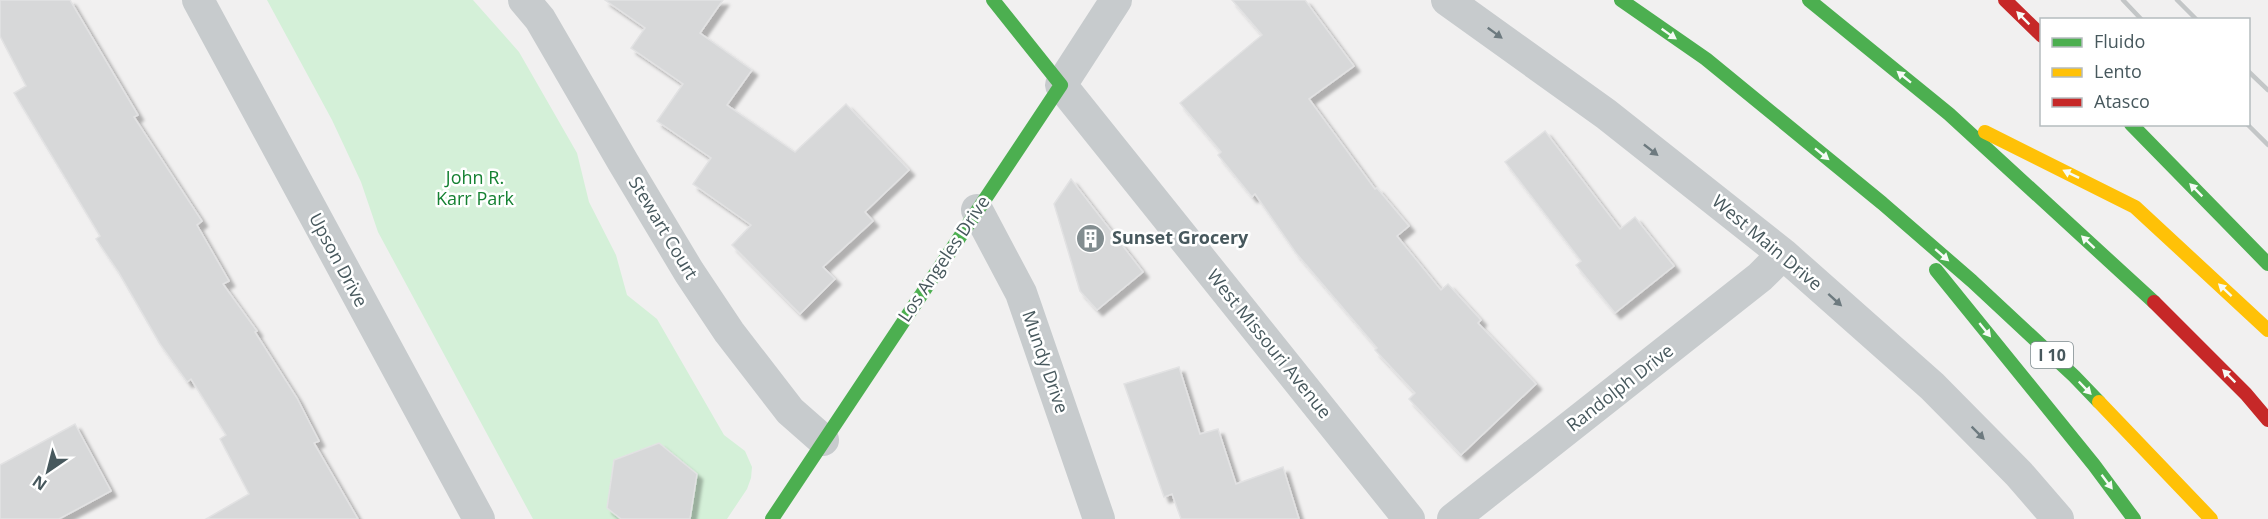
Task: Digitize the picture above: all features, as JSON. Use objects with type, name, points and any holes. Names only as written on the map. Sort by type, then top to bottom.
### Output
[{"type":"main road","name":"West Missouri Avenue","points":[[993,0],[1061,85]]},
{"type":"main road","name":"I 10","points":[[1621,0],[1706,59],[1882,203],[1972,281],[2074,376],[2211,519]]},
{"type":"main road","points":[[1809,0],[1949,114],[2169,315],[2246,394],[2268,420]]},
{"type":"main road","points":[[2005,0],[2040,34]]},
{"type":"main road","name":"Los Angeles Drive","points":[[772,519],[1061,85]]},
{"type":"main road","points":[[1949,114],[2136,207],[2268,330]]},
{"type":"main road","points":[[2133,126],[2268,264]]},
{"type":"main road","points":[[1882,203],[2094,465],[2134,519]]},
{"type":"street","name":"Upson Drive","points":[[198,0],[479,519]]},
{"type":"street","name":"Stewart Court","points":[[524,0],[540,19],[659,222],[729,332],[790,411],[823,440]]},
{"type":"street","name":"Los Angeles Drive","points":[[1061,85],[1116,0]]},
{"type":"street","name":"West Main Drive","points":[[1447,0],[1606,114],[1783,254],[1932,386],[2019,474],[2058,519]]},
{"type":"street","name":"West Missouri Avenue","points":[[1061,85],[1409,519]]},
{"type":"street","name":"Mundy Drive","points":[[977,210],[1021,293],[1100,519]]},
{"type":"street","name":"Randolph Drive","points":[[1453,519],[1760,277],[1783,254]]},
{"type":"green space","name":"John R. Karr Park","points":[[267,0],[473,0],[519,52],[577,153],[589,202],[616,255],[627,295],[657,319],[724,435],[745,451],[752,467],[751,478],[747,489],[727,519],[533,519],[378,232],[361,182],[332,120]]},
{"type":"building","points":[[0,0],[70,0],[138,115],[134,117],[202,221],[197,225],[229,281],[223,284],[257,331],[255,332],[297,398],[319,441],[314,443],[358,519],[206,519],[249,494],[220,439],[226,435],[191,379],[187,382],[160,344],[119,273],[96,239],[100,236],[14,93],[26,86],[0,36]]},
{"type":"building","points":[[605,0],[723,0],[700,33],[752,70],[727,105],[795,152],[846,104],[909,170],[865,212],[873,221],[823,267],[835,279],[800,314],[732,245],[751,225],[693,184],[711,158],[657,121],[683,84],[631,48],[645,28]]},
{"type":"building","points":[[1232,0],[1305,0],[1354,66],[1309,99],[1375,189],[1377,188],[1409,226],[1397,236],[1441,290],[1448,284],[1481,320],[1478,323],[1536,384],[1461,455],[1409,399],[1415,393],[1375,350],[1377,348],[1296,253],[1255,194],[1252,197],[1218,155],[1221,152],[1180,103],[1262,35]]},
{"type":"building","points":[[1545,131],[1620,229],[1635,217],[1674,266],[1615,313],[1576,265],[1581,261],[1505,162]]},
{"type":"building","name":"Sunset Grocery","points":[[1071,179],[1143,272],[1097,310],[1080,291],[1054,204]]},
{"type":"building","points":[[1179,367],[1200,434],[1218,429],[1236,484],[1283,467],[1299,519],[1181,519],[1172,494],[1164,497],[1124,384]]},
{"type":"building","points":[[75,424],[111,491],[59,519],[0,519],[0,465]]},
{"type":"building","points":[[659,443],[697,474],[690,519],[621,519],[607,508],[614,460]]},
{"type":"railway","points":[[2123,0],[2140,18]]},
{"type":"railway","points":[[2177,0],[2195,18]]},
{"type":"railway","points":[[2250,73],[2268,90]]},
{"type":"railway","points":[[2249,126],[2268,145]]},
{"type":"traffic: fast","points":[[772,519],[1061,85],[993,0]]},
{"type":"traffic: fast","points":[[1621,0],[1706,59],[1882,203],[1972,281],[2099,402]]},
{"type":"traffic: fast","points":[[1809,0],[1949,114],[2154,302]]},
{"type":"traffic: fast","points":[[2133,126],[2268,264]]},
{"type":"traffic: fast","points":[[1936,270],[2094,465],[2134,519]]},
{"type":"traffic: slow","points":[[1985,132],[2135,207],[2268,330]]},
{"type":"traffic: slow","points":[[2099,402],[2211,519]]},
{"type":"traffic: jam","points":[[2005,0],[2040,34]]},
{"type":"traffic: jam","points":[[2154,302],[2246,394],[2268,420]]},
{"type":"place","name":"Sunset Grocery","points":[[1091,238]]}]
